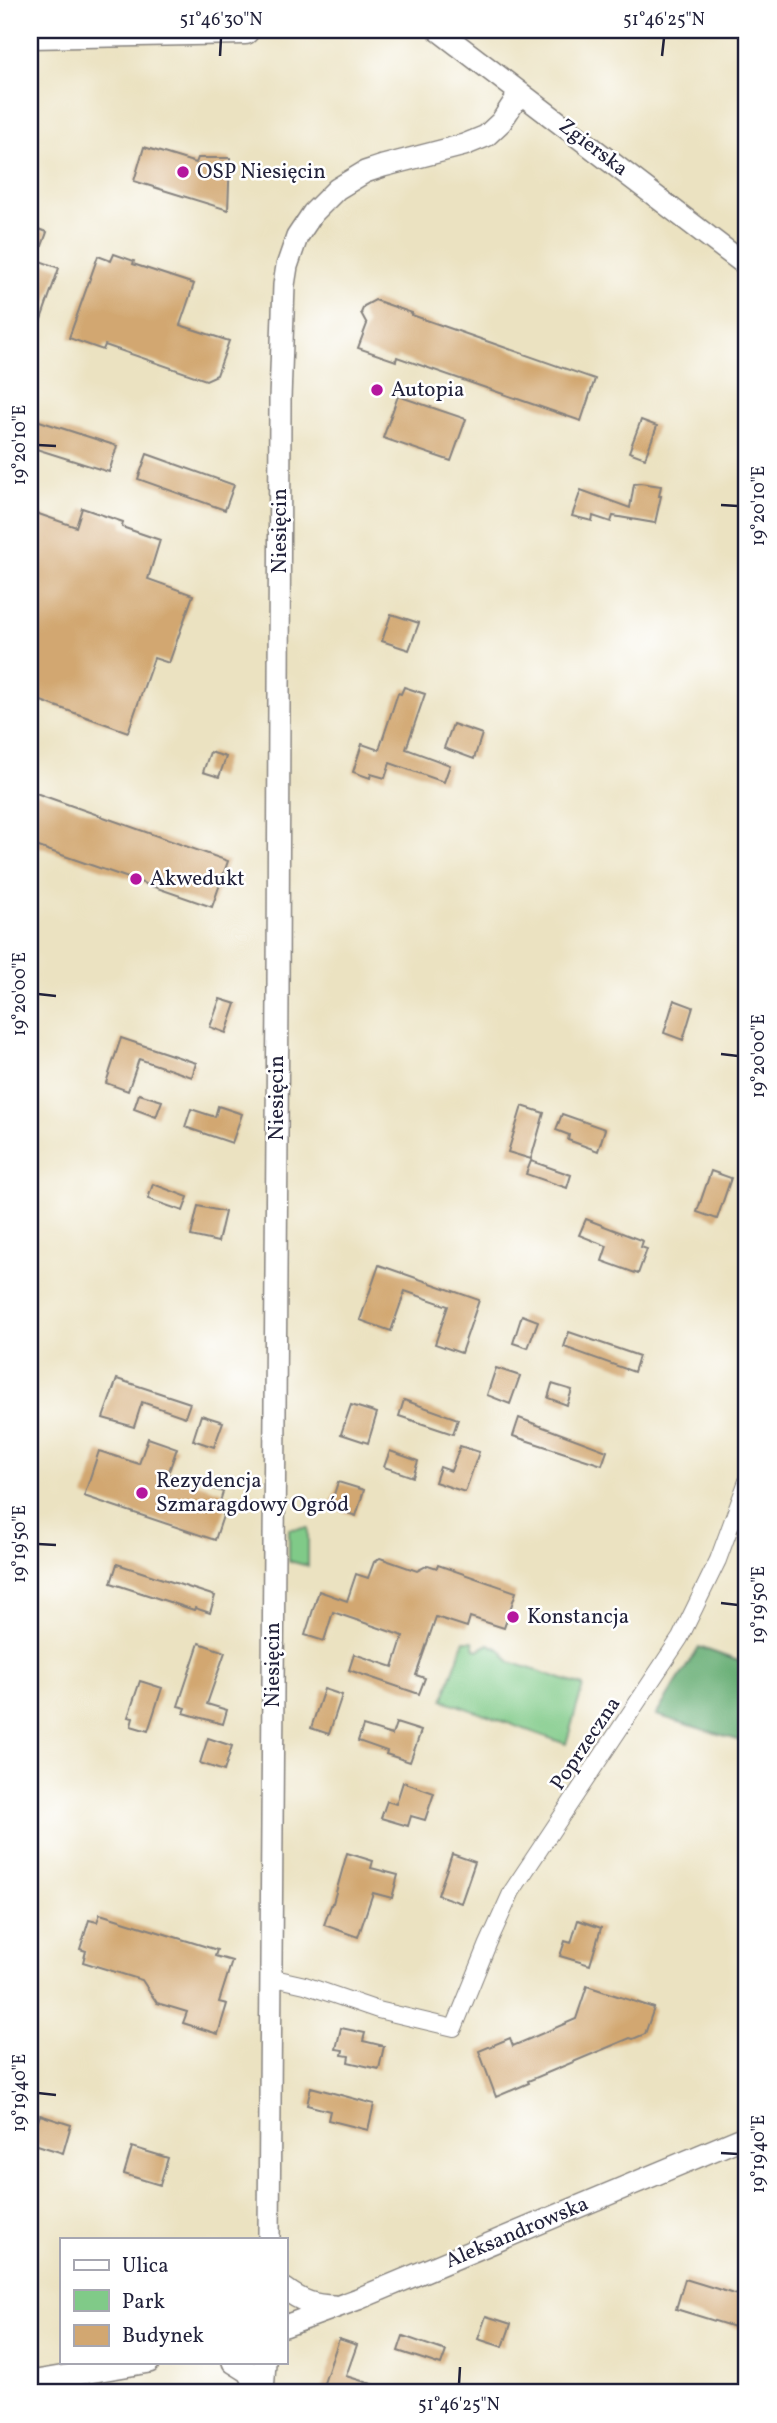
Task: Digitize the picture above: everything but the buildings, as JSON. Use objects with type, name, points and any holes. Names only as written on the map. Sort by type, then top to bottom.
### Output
[{"type":"highway","points":[[30,34],[246,30]]},
{"type":"street","name":"Zgierska","points":[[438,30],[747,266]]},
{"type":"street","name":"Niesięcin","points":[[269,2238],[280,389],[284,285],[297,237],[313,213],[337,189],[358,176],[383,166],[464,145],[486,136],[501,122],[520,93]]},
{"type":"street","name":"Poprzeczna","points":[[270,1977],[305,1985],[378,2010],[454,2028],[512,1891],[680,1639],[718,1560],[747,1481]]},
{"type":"street","name":"Aleksandrowska","points":[[287,2325],[356,2300],[747,2136]]},
{"type":"street","points":[[287,2291],[299,2300],[318,2306],[337,2306],[356,2300]]},
{"type":"street","points":[[30,2382],[137,2364]]},
{"type":"street","points":[[236,2364],[249,2372],[261,2393]]},
{"type":"street","points":[[261,2393],[265,2364]]},
{"type":"green space","points":[[308,1528],[308,1566],[289,1561],[289,1529]]},
{"type":"green space","points":[[464,1641],[473,1641],[475,1649],[478,1650],[489,1644],[501,1650],[510,1662],[583,1686],[566,1744],[443,1700]]},
{"type":"green space","points":[[699,1647],[747,1664],[747,1743],[656,1715]]},
{"type":"place","name":"OSP Niesięcin","points":[[183,172]]},
{"type":"place","name":"Autopia","points":[[377,390]]},
{"type":"place","name":"Akwedukt","points":[[136,879]]},
{"type":"place","name":"Rezydencja Szmaragdowy Ogród","points":[[142,1493]]},
{"type":"place","name":"Konstancja","points":[[513,1617]]}]
